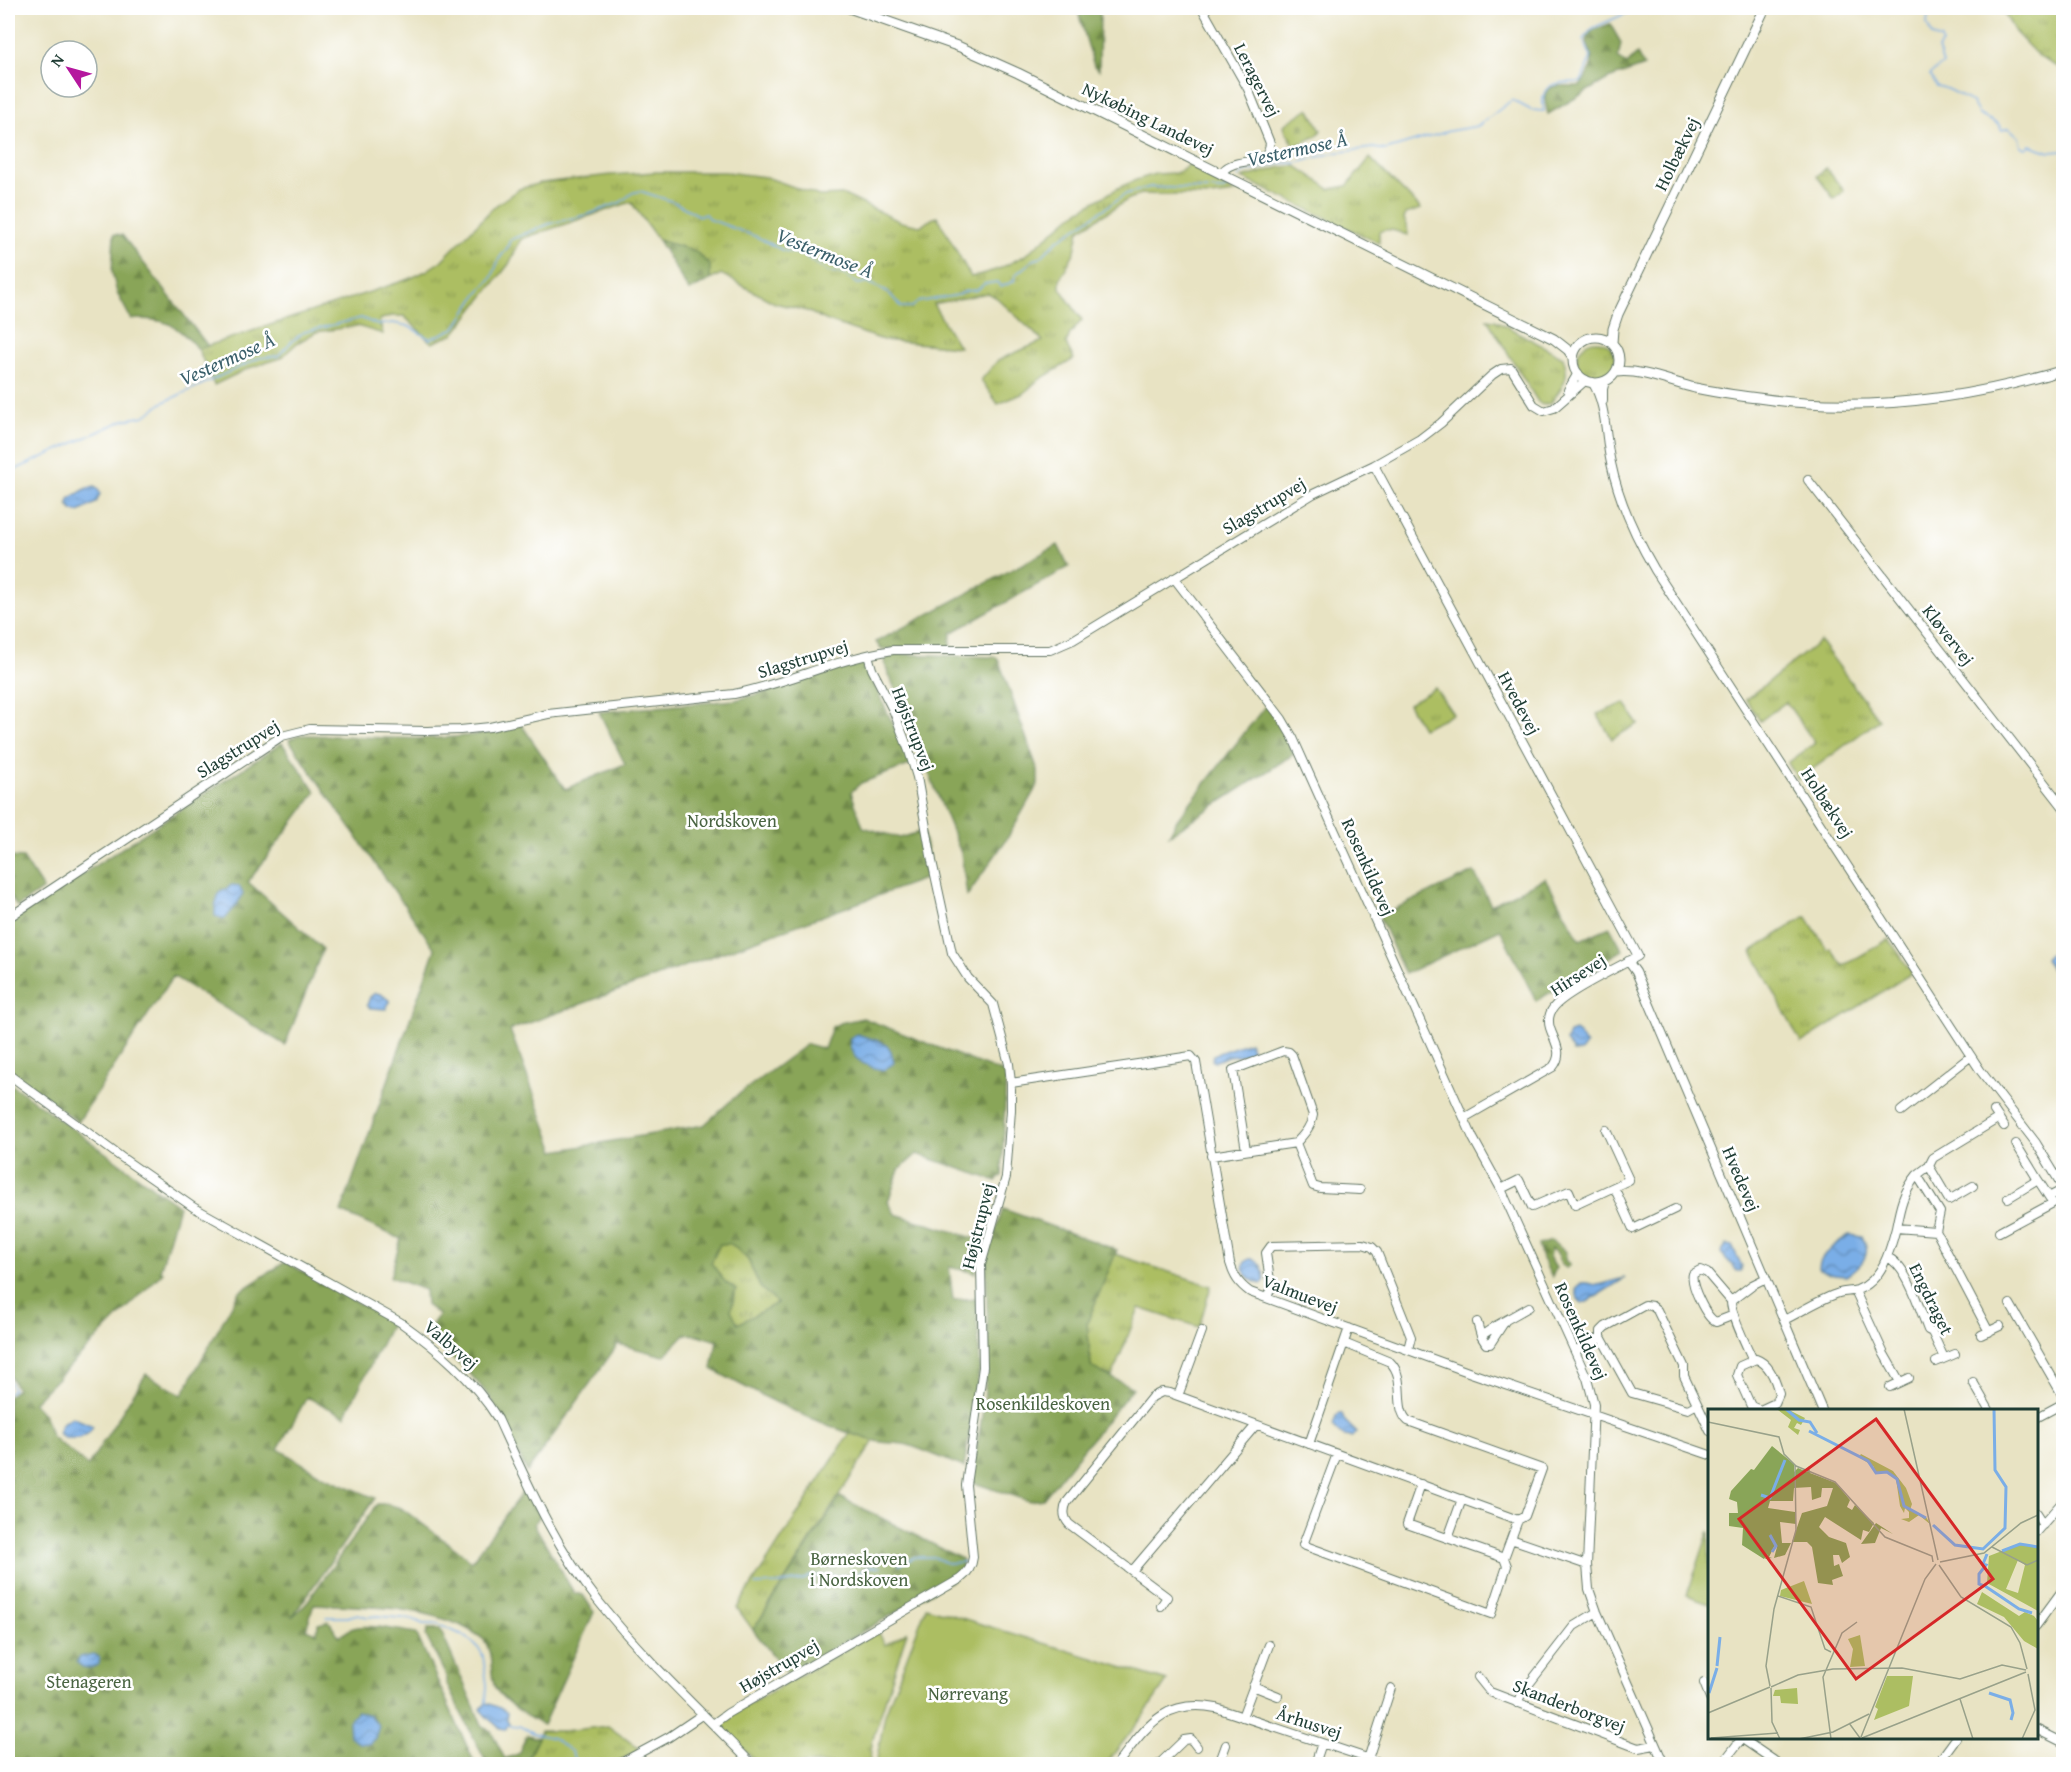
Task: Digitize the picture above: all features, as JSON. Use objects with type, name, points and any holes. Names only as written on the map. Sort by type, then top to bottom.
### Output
[{"type":"main road","name":"Nykøbing Landevej","points":[[849,8],[932,36],[983,57],[1554,339],[1573,357]]},
{"type":"main road","name":"Holbækvej","points":[[1612,343],[1613,329],[1618,314],[1765,8]]},
{"type":"main road","name":"Holbækvej","points":[[1600,337],[1618,314]]},
{"type":"main road","points":[[1616,372],[1619,360],[1612,343],[1600,337],[1588,338],[1578,345],[1573,357],[1574,367],[1589,381],[1605,381],[1616,372],[1628,371],[1695,388],[1760,399],[1809,403],[1898,403],[1973,394],[2064,370]]},
{"type":"main road","name":"Nykøbing Landevej","points":[[1554,339],[1578,345]]},
{"type":"main road","points":[[1619,360],[1648,375]]},
{"type":"street","name":"Leragervej","points":[[1202,8],[1248,88],[1270,143],[1270,150],[1261,158],[1233,164],[1222,170],[1229,178]]},
{"type":"street","name":"Slagstrupvej","points":[[8,918],[282,736],[310,729],[427,732],[460,730],[490,727],[548,714],[734,694],[762,689],[868,655],[893,650],[1050,650],[1073,640],[1313,494],[1374,465],[1431,431],[1501,369],[1508,367],[1513,371],[1537,408],[1547,411],[1557,406]]},
{"type":"street","points":[[1557,406],[1578,373]]},
{"type":"street","points":[[1557,406],[1589,381]]},
{"type":"street","name":"Holbækvej","points":[[1589,381],[1599,396],[1611,465],[1619,494],[1644,552],[1971,1056],[2036,1143],[2064,1189]]},
{"type":"street","name":"Holbækvej","points":[[1604,417],[1605,381]]},
{"type":"street","name":"Hvedevej","points":[[1374,465],[1638,956]]},
{"type":"street","name":"Kløvervej","points":[[1808,480],[2064,808]]},
{"type":"street","name":"Rosenkildevej","points":[[1174,578],[1282,719],[1293,738],[1473,1138],[1501,1189],[1591,1388],[1594,1414],[1587,1565],[1589,1589],[1664,1764]]},
{"type":"street","name":"Højstrupvej","points":[[713,1724],[728,1713],[960,1580],[972,1565],[966,1485],[983,1367],[981,1265],[1006,1178],[1011,1110],[1009,1064],[993,1004],[968,978],[952,953],[917,777],[894,712],[872,669],[868,655]]},
{"type":"street","name":"Hirsevej","points":[[1464,1118],[1553,1067],[1559,1056],[1549,1026],[1550,1013],[1554,1007],[1568,995],[1638,956]]},
{"type":"street","name":"Hvedevej","points":[[1628,961],[1640,983],[1822,1409]]},
{"type":"street","points":[[1211,1156],[1296,1143],[1306,1133],[1312,1122],[1312,1106],[1289,1052],[1283,1051],[1233,1070],[1246,1150]]},
{"type":"street","name":"Valmuevej","points":[[1011,1083],[1191,1056],[1196,1062],[1234,1275],[1250,1292],[1708,1454]]},
{"type":"street","points":[[1901,1112],[1971,1056]]},
{"type":"street","name":"Valbyvej","points":[[8,1074],[159,1185],[193,1207],[400,1322],[456,1368],[487,1401],[553,1532],[598,1600],[621,1628],[752,1764]]},
{"type":"street","name":"Engdraget","points":[[1784,1320],[1839,1293],[1865,1287],[1874,1279],[1887,1257],[1903,1194],[1917,1175],[1929,1166],[1933,1158],[2001,1122],[1994,1110]]},
{"type":"street","points":[[1501,1189],[1519,1180],[1532,1207],[1569,1191],[1575,1206],[1629,1180],[1606,1130]]},
{"type":"street","points":[[1296,1143],[1313,1186],[1360,1190]]},
{"type":"street","points":[[1999,1232],[2053,1203],[2016,1144]]},
{"type":"street","points":[[1929,1166],[1949,1200],[1973,1186]]},
{"type":"street","name":"Engdraget","points":[[1917,1175],[1940,1212],[1936,1231],[1985,1333],[2000,1326]]},
{"type":"street","points":[[2008,1198],[2038,1180]]},
{"type":"street","points":[[1614,1187],[1633,1229],[1675,1209]]},
{"type":"street","points":[[2049,1197],[2064,1189]]},
{"type":"street","points":[[1896,1228],[1936,1231]]},
{"type":"street","points":[[1267,1298],[1271,1287],[1266,1253],[1271,1246],[1363,1244],[1372,1247],[1377,1252],[1411,1337],[1408,1349]]},
{"type":"street","name":"Engdraget","points":[[1887,1257],[1898,1264],[1906,1278],[1928,1330],[1932,1332],[1940,1360],[1954,1353]]},
{"type":"street","points":[[1734,1315],[1716,1322],[1710,1319],[1692,1282],[1693,1274],[1700,1270],[1707,1273],[1731,1301],[1734,1315],[1753,1360]]},
{"type":"street","points":[[1731,1301],[1752,1285],[1766,1278]]},
{"type":"street","points":[[1855,1291],[1884,1354],[1900,1382]]},
{"type":"street","points":[[2010,1304],[2064,1398]]},
{"type":"street","points":[[1697,1404],[1688,1409],[1632,1393],[1601,1338],[1601,1331],[1645,1305],[1655,1308],[1684,1366],[1684,1376],[1708,1427]]},
{"type":"street","name":"Rosenkildevej","points":[[1477,1322],[1486,1344],[1490,1344],[1505,1320],[1529,1307]]},
{"type":"street","points":[[1309,1444],[1349,1328]]},
{"type":"street","points":[[1178,1396],[1202,1331]]},
{"type":"street","points":[[1575,1351],[1601,1338]]},
{"type":"street","points":[[1337,1454],[1303,1545],[1491,1614],[1507,1566],[1504,1558],[1518,1520],[1525,1516],[1542,1469],[1408,1421],[1401,1412],[1399,1379],[1395,1366],[1344,1343]]},
{"type":"street","points":[[1758,1409],[1751,1406],[1737,1375],[1740,1366],[1759,1359],[1766,1365],[1779,1392],[1775,1403],[1762,1409]]},
{"type":"street","points":[[1890,1387],[1909,1378]]},
{"type":"street","points":[[1972,1382],[1988,1409]]},
{"type":"street","points":[[1161,1606],[1167,1597],[1069,1524],[1065,1520],[1065,1506],[1152,1397],[1162,1392],[1518,1520]]},
{"type":"street","points":[[2038,1418],[2064,1403]]},
{"type":"street","points":[[1132,1571],[1256,1425]]},
{"type":"street","points":[[1421,1484],[1407,1524],[1504,1558]]},
{"type":"street","points":[[1448,1538],[1462,1499]]},
{"type":"street","points":[[2038,1531],[2064,1500]]},
{"type":"street","points":[[2038,1516],[2043,1525]]},
{"type":"street","points":[[1511,1539],[1587,1565]]},
{"type":"street","points":[[2038,1625],[2064,1588]]},
{"type":"street","points":[[1517,1703],[1522,1693],[1574,1626],[1597,1612]]},
{"type":"street","points":[[1242,1717],[1269,1646]]},
{"type":"street","name":"Skanderborgvej","points":[[1478,1677],[1490,1692],[1517,1703],[1638,1748],[1655,1745]]},
{"type":"street","points":[[1704,1683],[1708,1693]]},
{"type":"street","name":"Århusvej","points":[[1253,1686],[1278,1696]]},
{"type":"street","points":[[1368,1759],[1391,1688]]},
{"type":"street","name":"Århusvej","points":[[1118,1764],[1153,1721],[1164,1713],[1176,1708],[1204,1706],[1385,1764]]},
{"type":"street","points":[[619,1764],[669,1737],[703,1714]]},
{"type":"street","points":[[2038,1730],[2064,1743]]},
{"type":"street","points":[[1159,1764],[1184,1740],[1191,1739],[1197,1747]]},
{"type":"street","points":[[1722,1764],[1740,1739]]},
{"type":"street","points":[[1742,1739],[1779,1764]]},
{"type":"street","points":[[1937,1764],[1955,1739]]},
{"type":"street","points":[[1315,1764],[1322,1743]]},
{"type":"street","points":[[1219,1764],[1226,1745]]},
{"type":"green space","points":[[1077,8],[1100,8],[1099,70],[1094,66]]},
{"type":"green space","points":[[2001,8],[2063,8],[2063,70],[2039,57],[2015,32]]},
{"type":"green space","points":[[1610,24],[1621,43],[1618,58],[1627,64],[1637,54],[1644,66],[1608,79],[1548,114],[1545,94],[1552,87],[1580,86],[1592,63],[1587,35],[1591,31]]},
{"type":"green space","points":[[1309,108],[1321,130],[1317,136],[1295,146],[1284,125]]},
{"type":"green space","points":[[1370,158],[1421,209],[1406,214],[1404,219],[1408,235],[1382,230],[1379,232],[1379,243],[1242,178],[1282,167],[1296,166],[1330,189],[1347,186]]},
{"type":"green space","points":[[1188,164],[1235,193],[1211,196],[1141,194],[1127,200],[1079,230],[1075,251],[1060,279],[1060,288],[1082,320],[1070,334],[1066,344],[1074,359],[1037,381],[1024,393],[998,404],[981,380],[998,360],[1043,341],[997,298],[988,293],[933,304],[959,347],[883,340],[828,321],[807,311],[775,303],[721,274],[710,280],[709,265],[695,251],[658,240],[631,202],[521,239],[509,264],[454,334],[432,343],[404,316],[391,316],[379,320],[383,334],[357,326],[316,332],[297,343],[281,358],[249,368],[214,385],[198,349],[409,279],[426,271],[441,261],[495,206],[519,189],[541,183],[656,172],[725,172],[766,177],[819,196],[844,195],[901,222],[920,226],[937,216],[971,277],[999,269],[1024,256],[1075,213],[1120,187],[1155,174],[1176,173]]},
{"type":"green space","points":[[1826,168],[1844,191],[1834,199],[1817,176]]},
{"type":"green space","points":[[114,234],[122,235],[208,346],[198,349],[176,328],[162,321],[131,319],[117,293],[112,272]]},
{"type":"green space","points":[[658,240],[695,251],[710,265],[710,280],[689,291]]},
{"type":"green space","points":[[1487,319],[1495,320],[1563,357],[1566,377],[1551,403],[1542,405],[1538,402]]},
{"type":"green space","points":[[1596,341],[1603,342],[1609,347],[1614,353],[1614,367],[1609,373],[1603,378],[1596,379],[1589,378],[1583,373],[1578,367],[1577,360],[1578,353],[1583,347],[1589,342]]},
{"type":"green space","points":[[1058,545],[1069,567],[951,633],[950,648],[881,649],[876,642]]},
{"type":"green space","points":[[1820,641],[1879,720],[1798,780],[1788,763],[1815,743],[1786,702],[1760,721],[1746,700]]},
{"type":"green space","points":[[894,654],[996,657],[1038,771],[1038,784],[1008,837],[967,896],[961,853],[884,662],[887,657]]},
{"type":"green space","name":"Nordskoven","points":[[863,661],[912,764],[861,783],[851,792],[863,827],[900,838],[923,831],[932,876],[510,1030],[555,1151],[704,1125],[735,1097],[807,1044],[824,1049],[832,1027],[863,1018],[1006,1074],[1002,1176],[996,1181],[917,1154],[899,1170],[888,1202],[895,1214],[980,1240],[982,1238],[976,1273],[949,1267],[953,1300],[976,1298],[980,1366],[964,1467],[908,1445],[876,1441],[850,1434],[770,1400],[712,1369],[717,1341],[699,1335],[685,1334],[664,1356],[618,1344],[527,1472],[490,1397],[466,1369],[424,1335],[439,1315],[426,1305],[425,1290],[390,1277],[401,1239],[341,1212],[435,949],[289,740],[298,735],[439,738],[467,736],[521,724],[565,789],[625,764],[599,712],[735,700]],"holes":[[[720,1244],[731,1244],[748,1259],[760,1287],[777,1303],[738,1324],[731,1310],[736,1289],[725,1282],[711,1263]]]},
{"type":"green space","points":[[1435,688],[1453,714],[1422,728],[1408,704]]},
{"type":"green space","points":[[1625,703],[1638,724],[1612,739],[1597,714]]},
{"type":"green space","points":[[1266,705],[1283,729],[1294,754],[1169,835],[1177,820]]},
{"type":"green space","points":[[282,743],[316,792],[248,882],[323,949],[285,1045],[173,976],[78,1122],[8,1070],[8,923]]},
{"type":"green space","points":[[8,857],[23,858],[43,889],[17,907],[8,892]]},
{"type":"green space","points":[[1474,872],[1491,905],[1545,878],[1580,940],[1610,927],[1623,950],[1536,1001],[1500,929],[1405,974],[1379,916]]},
{"type":"green space","points":[[1806,916],[1827,949],[1831,948],[1843,966],[1889,939],[1912,973],[1801,1043],[1752,951]]},
{"type":"green space","name":"Stenageren","points":[[8,1082],[179,1206],[160,1271],[163,1272],[33,1403],[45,1416],[51,1436],[88,1466],[146,1374],[182,1395],[239,1292],[285,1262],[392,1322],[345,1416],[307,1397],[278,1449],[323,1476],[375,1498],[292,1617],[305,1605],[377,1504],[401,1508],[472,1561],[526,1487],[540,1516],[534,1524],[574,1593],[583,1595],[594,1612],[543,1725],[516,1708],[497,1690],[494,1685],[487,1645],[479,1636],[460,1625],[443,1618],[407,1610],[314,1604],[306,1629],[317,1633],[318,1624],[329,1621],[339,1636],[351,1629],[364,1626],[416,1633],[475,1764],[8,1764],[8,1396],[17,1389],[8,1372]]},
{"type":"green space","name":"Rosenkildeskoven","points":[[1003,1209],[1117,1250],[1087,1323],[1091,1366],[1133,1388],[1043,1499],[1029,1501],[974,1483],[972,1475],[984,1404],[988,1345],[986,1259]]},
{"type":"green space","points":[[1551,1241],[1566,1252],[1565,1260],[1570,1265],[1566,1268],[1561,1265],[1558,1254],[1551,1249],[1549,1257],[1556,1268],[1552,1277],[1542,1259],[1538,1245]]},
{"type":"green space","points":[[731,1243],[748,1260],[760,1287],[778,1303],[738,1324],[731,1310],[725,1282],[711,1263],[720,1244]]},
{"type":"green space","points":[[1115,1254],[1211,1286],[1199,1327],[1139,1308],[1112,1376],[1093,1370],[1091,1366],[1087,1323]]},
{"type":"green space","points":[[850,1433],[874,1441],[753,1630],[737,1608]]},
{"type":"green space","name":"Børneskoven i Nordskoven","points":[[840,1497],[962,1559],[961,1573],[951,1581],[788,1674],[753,1630]]},
{"type":"green space","points":[[1708,1534],[1708,1602],[1687,1595]]},
{"type":"green space","name":"Nørrevang","points":[[926,1607],[1167,1681],[1106,1764],[876,1764],[885,1714]]},
{"type":"green space","points":[[428,1629],[440,1629],[483,1727],[491,1731],[505,1759],[518,1754],[527,1735],[538,1738],[525,1764],[487,1764],[446,1683],[446,1676],[426,1636]]},
{"type":"green space","points":[[878,1631],[885,1645],[907,1632],[873,1738],[869,1764],[758,1764],[724,1729],[725,1718]]},
{"type":"green space","points":[[608,1726],[641,1750],[613,1764],[488,1764],[532,1750],[541,1731]]},
{"type":"water","points":[[94,487],[100,494],[96,503],[79,512],[73,511],[68,505],[69,499],[87,488]]},
{"type":"water","points":[[232,885],[239,886],[243,894],[225,919],[215,916],[219,893]]},
{"type":"water","points":[[2050,953],[2055,954],[2063,966],[2056,973],[2045,959]]},
{"type":"water","points":[[375,993],[381,994],[390,1001],[386,1009],[370,1008],[367,1005],[370,997]]},
{"type":"water","points":[[1575,1031],[1586,1045],[1581,1052],[1573,1052],[1566,1041],[1569,1033]]},
{"type":"water","points":[[857,1034],[886,1045],[894,1063],[884,1070],[860,1061],[855,1057],[850,1045],[850,1038]]},
{"type":"water","points":[[1249,1042],[1253,1051],[1251,1054],[1228,1056],[1214,1062],[1212,1060],[1213,1055]]},
{"type":"water","points":[[1849,1235],[1862,1237],[1867,1249],[1864,1260],[1846,1276],[1819,1270],[1825,1254]]},
{"type":"water","points":[[1726,1245],[1732,1246],[1742,1266],[1741,1271],[1737,1271],[1721,1253]]},
{"type":"water","points":[[1253,1259],[1261,1266],[1264,1277],[1262,1284],[1250,1279],[1243,1269],[1245,1262]]},
{"type":"water","points":[[1625,1278],[1587,1302],[1582,1303],[1578,1299],[1576,1290],[1581,1283],[1599,1285]]},
{"type":"water","points":[[1340,1413],[1357,1433],[1351,1437],[1341,1434],[1333,1426]]},
{"type":"water","points":[[72,1417],[93,1426],[88,1434],[81,1437],[64,1438],[58,1433],[62,1423]]},
{"type":"water","points":[[94,1654],[99,1657],[99,1664],[96,1666],[84,1667],[77,1662],[80,1657]]},
{"type":"water","points":[[486,1703],[507,1713],[506,1718],[509,1723],[505,1730],[500,1729],[487,1718],[481,1709]]},
{"type":"water","points":[[357,1711],[369,1715],[379,1726],[375,1738],[369,1744],[359,1743],[350,1736],[349,1721]]},
{"type":"waterway","name":"Vestermose Å","points":[[1238,177],[1242,173],[1282,163],[1296,163],[1333,153],[1373,148],[1386,150],[1449,131],[1478,126],[1512,100],[1531,110],[1544,111],[1543,101],[1547,89],[1565,82],[1581,82],[1591,57],[1583,39],[1593,28],[1638,8]]},
{"type":"waterway","points":[[1921,8],[1928,16],[1927,24],[1932,36],[1941,39],[1942,43],[1938,49],[1943,64],[1930,75],[1937,86],[1972,102],[1979,115],[1998,124],[2002,130],[2009,128],[2019,137],[2021,146],[2026,148],[2030,145],[2050,152],[2064,151]]},
{"type":"waterway","name":"Vestermose Å","points":[[8,477],[17,469],[124,420],[145,416],[162,403],[259,358],[278,356],[304,332],[361,318],[378,325],[393,323],[408,326],[430,339],[455,328],[492,277],[510,240],[549,224],[589,214],[621,202],[632,193],[640,191],[674,202],[700,216],[705,214],[709,219],[757,237],[782,250],[803,255],[828,272],[843,274],[858,284],[868,282],[890,294],[901,307],[912,307],[918,302],[977,290],[984,284],[997,282],[1001,287],[1014,281],[1015,275],[1033,260],[1040,258],[1058,240],[1126,194],[1150,187],[1224,190],[1232,182]]},
{"type":"waterway","points":[[8,1379],[13,1389],[8,1393]]},
{"type":"waterway","points":[[899,1565],[915,1557],[934,1557],[947,1563],[966,1562]]},
{"type":"waterway","points":[[755,1585],[778,1584],[811,1576],[848,1576],[870,1567],[880,1567]]},
{"type":"waterway","points":[[327,1617],[347,1617],[358,1614],[367,1617],[412,1619],[423,1624],[437,1624],[460,1634],[471,1641],[483,1656],[487,1685],[486,1703]]},
{"type":"waterway","points":[[508,1725],[519,1726],[535,1734],[553,1738],[572,1752],[576,1764]]}]
